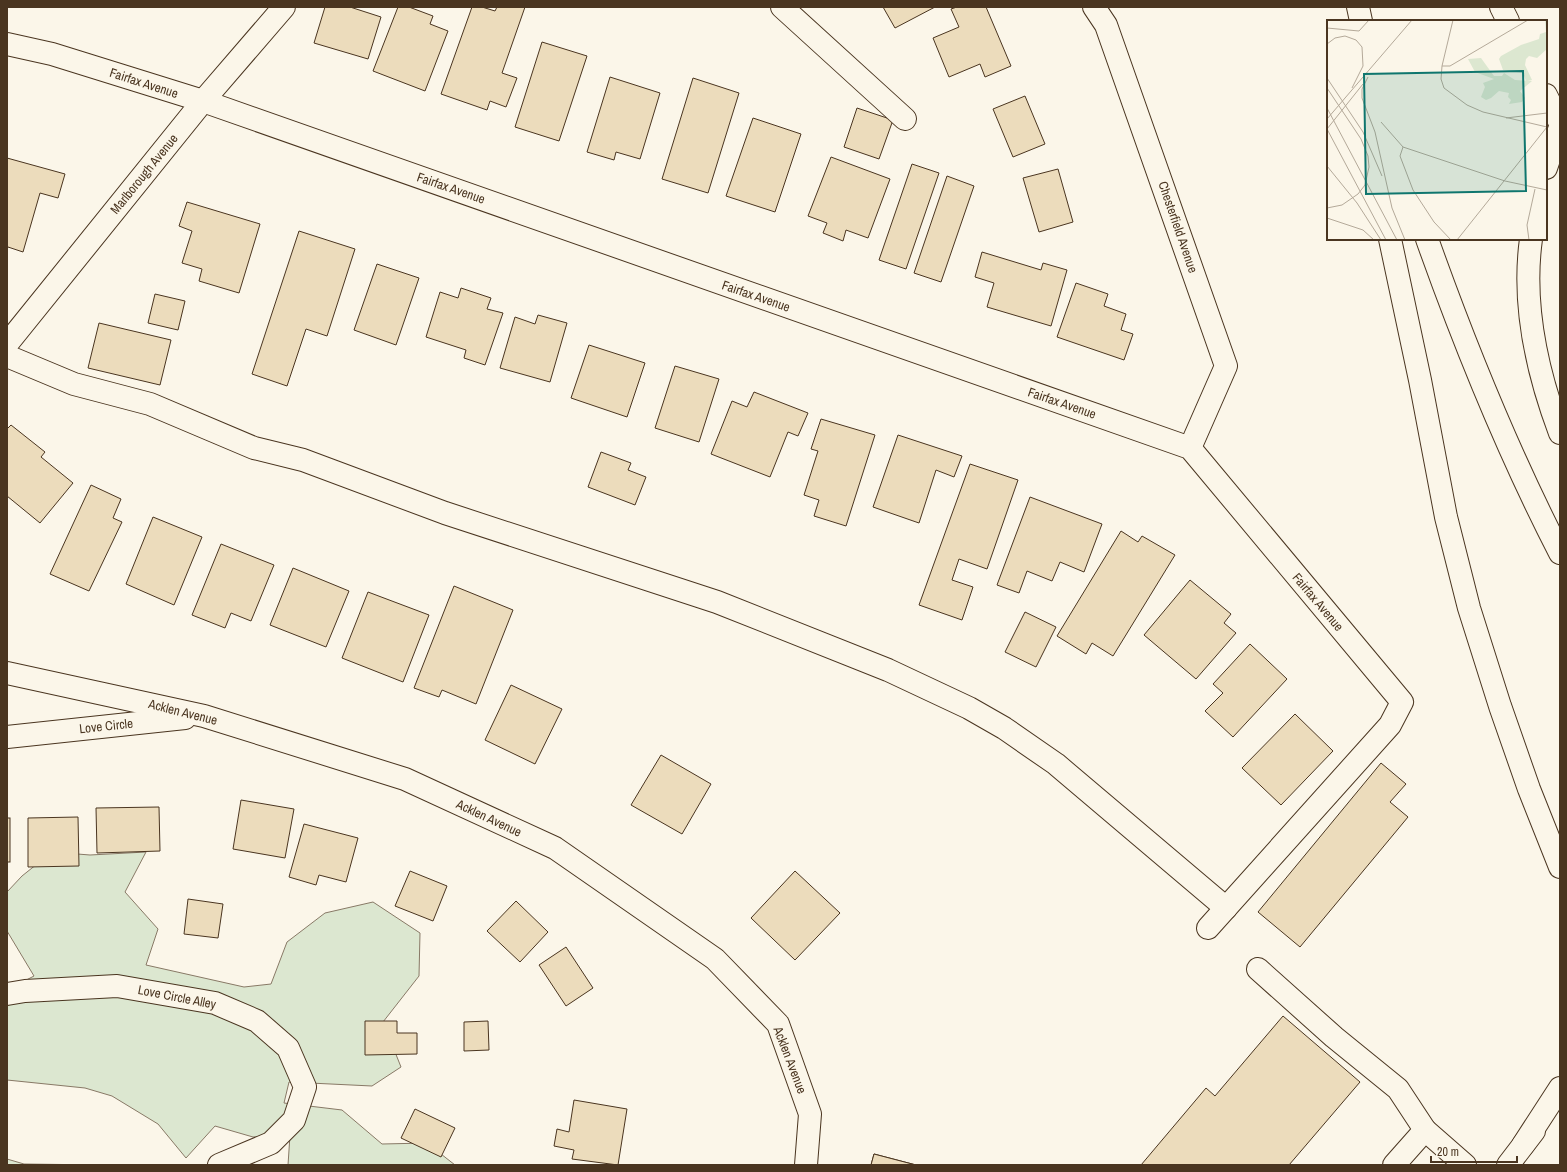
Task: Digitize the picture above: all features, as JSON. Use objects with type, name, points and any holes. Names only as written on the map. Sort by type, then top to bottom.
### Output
[{"type":"main road","name":"Marlborough Avenue","points":[[7,344],[203,102],[284,7]]},
{"type":"main road","points":[[782,7],[906,118]]},
{"type":"main road","name":"Chesterfield Avenue","points":[[1094,7],[1106,25],[1226,366],[1190,448]]},
{"type":"main road","points":[[1344,7],[1346,20]]},
{"type":"main road","points":[[1358,7],[1362,20]]},
{"type":"main road","points":[[1501,7],[1508,20]]},
{"type":"main road","name":"Fairfax Avenue","points":[[7,44],[52,54],[203,102],[1190,448],[1402,702],[1390,725],[1226,908]]},
{"type":"main road","points":[[1547,98],[1560,123]]},
{"type":"main road","points":[[1547,165],[1560,126]]},
{"type":"main road","points":[[1390,240],[1420,380],[1446,517],[1469,608],[1500,706],[1560,867]]},
{"type":"main road","points":[[1427,240],[1457,323],[1499,424],[1560,553]]},
{"type":"main road","points":[[1531,240],[1529,258],[1530,310],[1541,374],[1560,433]]},
{"type":"main road","points":[[7,356],[74,384],[150,404],[254,448],[303,460],[445,512],[553,546],[717,602],[888,670],[968,708],[1004,728],[1056,764],[1226,908],[1208,928]]},
{"type":"main road","name":"Acklen Avenue","points":[[7,673],[204,716],[405,779],[555,848],[714,959],[778,1024],[810,1114],[806,1165]]},
{"type":"main road","name":"Love Circle","points":[[7,737],[204,716]]},
{"type":"main road","points":[[1258,969],[1334,1037],[1398,1089],[1425,1130],[1465,1165]]},
{"type":"main road","name":"Love Circle Alley","points":[[7,994],[25,991],[117,986],[215,1003],[256,1021],[288,1048],[305,1087],[294,1120],[271,1143],[219,1165]]},
{"type":"main road","points":[[1523,1145],[1560,1088]]},
{"type":"main road","points":[[1508,1165],[1560,1100]]},
{"type":"main road","points":[[1394,1165],[1425,1130]]},
{"type":"green space","points":[[52,852],[90,855],[146,852],[125,892],[158,929],[146,965],[244,987],[271,984],[287,942],[325,913],[373,902],[420,933],[419,976],[383,1022],[401,1067],[372,1086],[289,1082],[284,1103],[342,1110],[382,1144],[427,1143],[455,1165],[288,1165],[290,1135],[253,1137],[215,1126],[186,1158],[158,1124],[112,1096],[85,1088],[7,1080],[7,990],[34,976],[7,931],[7,892],[22,876]]},
{"type":"green space","points":[[7,1159],[24,1164],[102,1165],[7,1165]]},
{"type":"building","points":[[325,7],[350,7],[381,17],[368,59],[314,43]]},
{"type":"building","points":[[398,7],[409,7],[433,16],[430,24],[448,31],[425,91],[373,71]]},
{"type":"building","points":[[472,7],[482,7],[495,11],[497,7],[525,7],[502,73],[517,78],[506,107],[490,101],[487,110],[441,94]]},
{"type":"building","points":[[883,7],[935,7],[895,28]]},
{"type":"building","points":[[957,7],[986,7],[1011,66],[985,77],[980,64],[949,77],[933,38],[959,27],[951,9]]},
{"type":"building","points":[[542,42],[587,56],[559,141],[515,127]]},
{"type":"building","points":[[610,77],[660,93],[640,159],[616,152],[614,160],[587,152]]},
{"type":"building","points":[[693,78],[739,93],[708,193],[662,179]]},
{"type":"building","points":[[1025,96],[1045,144],[1013,157],[993,109]]},
{"type":"building","points":[[857,108],[893,120],[879,159],[844,147]]},
{"type":"building","points":[[753,118],[801,134],[775,212],[726,196]]},
{"type":"building","points":[[831,157],[890,179],[868,238],[846,230],[843,241],[823,233],[827,223],[808,216]]},
{"type":"building","points":[[7,158],[65,174],[58,198],[40,193],[23,252],[8,247],[7,249]]},
{"type":"building","points":[[912,164],[939,173],[906,269],[879,260]]},
{"type":"building","points":[[1058,169],[1073,222],[1039,232],[1023,178]]},
{"type":"building","points":[[947,176],[974,186],[941,282],[914,273]]},
{"type":"building","points":[[187,202],[260,224],[239,293],[199,281],[202,269],[182,263],[192,231],[179,226]]},
{"type":"building","points":[[299,231],[355,249],[327,336],[306,329],[287,386],[252,374]]},
{"type":"building","points":[[982,252],[1041,270],[1043,263],[1067,270],[1051,326],[987,307],[994,283],[975,277]]},
{"type":"building","points":[[377,264],[419,278],[396,345],[354,330]]},
{"type":"building","points":[[1076,283],[1108,294],[1104,306],[1126,314],[1121,330],[1133,334],[1124,360],[1057,337]]},
{"type":"building","points":[[461,288],[491,298],[487,309],[503,313],[485,365],[464,358],[466,350],[426,337],[440,292],[458,298]]},
{"type":"building","points":[[155,294],[185,301],[178,330],[148,323]]},
{"type":"building","points":[[538,315],[567,323],[550,382],[500,368],[515,317],[535,324]]},
{"type":"building","points":[[99,323],[171,340],[160,385],[88,368]]},
{"type":"building","points":[[589,345],[645,363],[627,417],[571,398]]},
{"type":"building","points":[[675,366],[719,379],[699,442],[655,428]]},
{"type":"building","points":[[754,392],[808,413],[798,436],[788,432],[770,477],[711,454],[732,401],[747,407]]},
{"type":"building","points":[[821,419],[875,435],[846,526],[814,516],[819,500],[804,495],[818,451],[811,449]]},
{"type":"building","points":[[11,425],[45,452],[41,457],[73,483],[40,523],[7,496],[7,429]]},
{"type":"building","points":[[898,435],[962,456],[954,477],[936,470],[919,523],[873,507]]},
{"type":"building","points":[[601,452],[631,463],[628,470],[646,477],[635,505],[588,487]]},
{"type":"building","points":[[970,464],[1018,480],[987,569],[959,559],[952,580],[973,587],[962,620],[919,605]]},
{"type":"building","points":[[91,485],[121,499],[113,518],[122,522],[89,591],[50,574]]},
{"type":"building","points":[[1030,497],[1102,524],[1084,572],[1060,562],[1052,581],[1027,571],[1019,593],[997,585]]},
{"type":"building","points":[[153,517],[202,537],[174,605],[126,584]]},
{"type":"building","points":[[1121,531],[1138,542],[1142,536],[1175,555],[1113,656],[1092,643],[1086,654],[1057,636]]},
{"type":"building","points":[[221,544],[274,565],[251,621],[231,613],[225,628],[192,615]]},
{"type":"building","points":[[293,568],[349,591],[326,647],[270,625]]},
{"type":"building","points":[[1190,580],[1231,614],[1224,623],[1236,633],[1196,679],[1144,635]]},
{"type":"building","points":[[454,586],[513,610],[476,704],[442,690],[439,697],[414,688]]},
{"type":"building","points":[[368,592],[429,615],[403,682],[342,658]]},
{"type":"building","points":[[1025,612],[1056,627],[1036,667],[1005,652]]},
{"type":"building","points":[[1250,644],[1287,679],[1233,737],[1205,711],[1223,693],[1213,684]]},
{"type":"building","points":[[511,685],[562,709],[535,764],[485,740]]},
{"type":"building","points":[[1295,714],[1333,751],[1281,805],[1242,768]]},
{"type":"building","points":[[661,755],[711,784],[682,834],[631,805]]},
{"type":"building","points":[[1381,763],[1406,784],[1390,802],[1408,817],[1300,947],[1258,912]]},
{"type":"building","points":[[241,800],[294,809],[285,858],[233,849]]},
{"type":"building","points":[[159,807],[160,851],[97,853],[96,808]]},
{"type":"building","points":[[78,817],[79,866],[28,867],[28,818]]},
{"type":"building","points":[[7,818],[10,818],[10,862],[7,862]]},
{"type":"building","points":[[304,824],[358,838],[346,882],[319,875],[316,885],[289,877]]},
{"type":"building","points":[[410,871],[447,886],[433,921],[395,906]]},
{"type":"building","points":[[795,871],[840,913],[795,960],[751,918]]},
{"type":"building","points":[[188,899],[223,904],[218,938],[184,934]]},
{"type":"building","points":[[516,901],[548,932],[520,962],[487,931]]},
{"type":"building","points":[[566,947],[593,988],[566,1006],[539,965]]},
{"type":"building","points":[[1283,1016],[1360,1082],[1289,1165],[1141,1165],[1206,1088],[1215,1096]]},
{"type":"building","points":[[365,1021],[397,1021],[397,1033],[417,1033],[417,1054],[365,1055]]},
{"type":"building","points":[[488,1021],[489,1050],[464,1051],[464,1022]]},
{"type":"building","points":[[574,1100],[627,1109],[618,1165],[572,1159],[574,1150],[554,1146],[557,1129],[569,1132]]},
{"type":"building","points":[[415,1109],[455,1128],[441,1157],[401,1138]]},
{"type":"building","points":[[874,1154],[916,1165],[871,1165]]},
{"type":"building","points":[[874,1154],[916,1165],[871,1165]]}]
